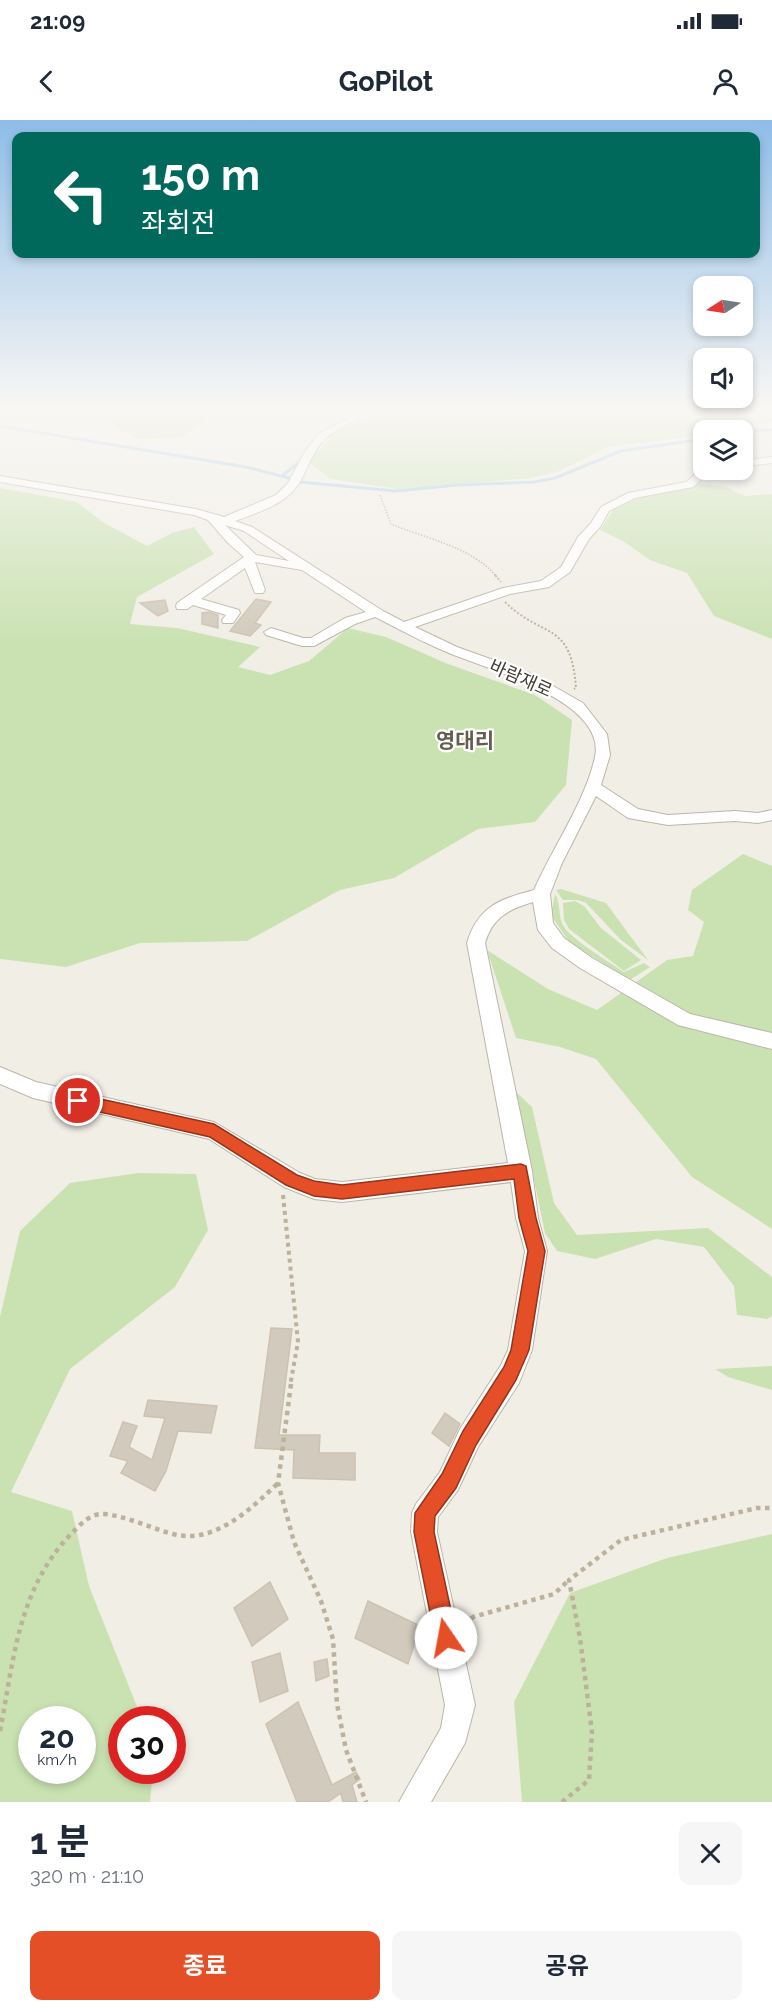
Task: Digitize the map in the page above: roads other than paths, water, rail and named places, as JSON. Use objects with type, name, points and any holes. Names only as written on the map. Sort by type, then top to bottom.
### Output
[{"type":"street","name":"바람재로","points":[[48,486],[227,520],[248,529],[376,613],[452,650],[527,677],[578,706],[600,734],[603,755],[593,787],[554,863],[541,894],[544,925],[558,943],[586,963],[685,1020],[772,1041]]},
{"type":"street","points":[[227,520],[279,497],[292,486]]},
{"type":"street","points":[[404,626],[503,593],[546,584],[566,569],[584,537],[596,525],[605,510],[632,495],[680,486]]},
{"type":"street","points":[[210,515],[250,559],[260,590]]},
{"type":"street","points":[[228,620],[234,613],[186,603],[250,559],[310,569]]},
{"type":"street","points":[[271,632],[302,642],[314,642],[350,621],[376,613]]},
{"type":"street","points":[[593,787],[634,814],[668,820],[735,816],[758,819],[772,815]]},
{"type":"street","points":[[414,1802],[455,1733],[460,1705],[424,1532],[425,1513],[449,1481],[470,1438],[510,1374],[520,1350],[536,1251],[527,1218],[521,1171],[476,943],[478,930],[484,920],[511,902],[541,894]]},
{"type":"street","points":[[0,1076],[33,1090],[214,1131],[280,1172],[314,1189],[342,1192],[521,1171]]},
{"type":"waterway","points":[[347,486],[396,491],[443,486]]},
{"type":"district","name":"영대리","points":[[465,740]]}]
